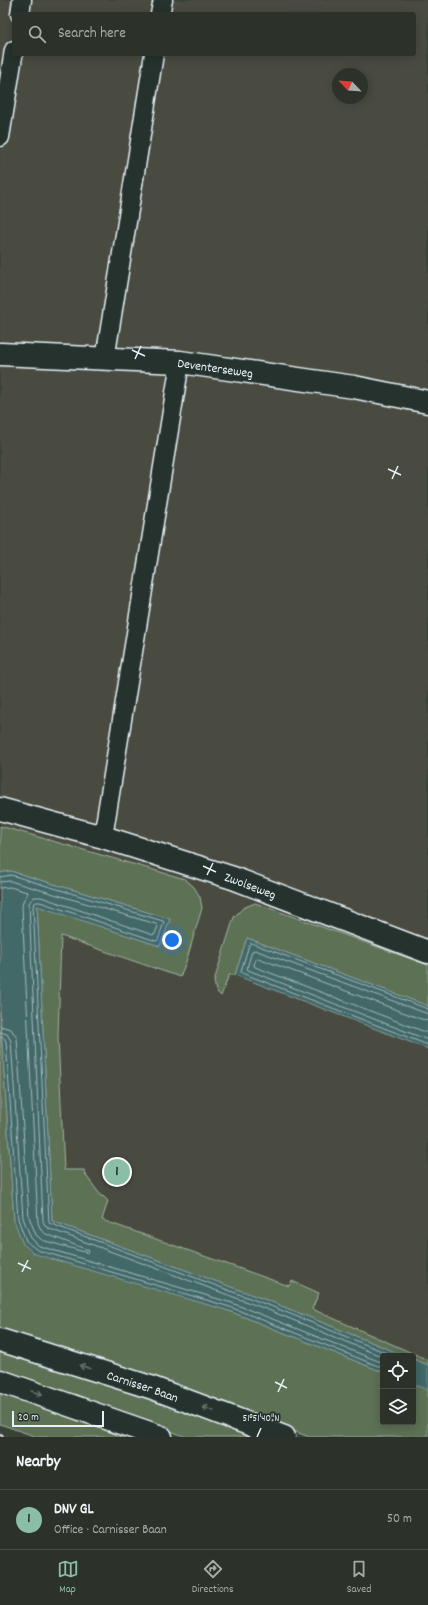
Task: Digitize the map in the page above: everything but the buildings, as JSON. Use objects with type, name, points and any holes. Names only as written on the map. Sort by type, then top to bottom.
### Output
[{"type":"street","name":"Deventerseweg","points":[[0,354],[180,362],[354,387],[428,402]]},
{"type":"street","name":"Zwolseweg","points":[[0,809],[103,837],[233,878],[428,952]]},
{"type":"street","name":"Carnisser Baan","points":[[0,1340],[150,1387],[284,1437]]},
{"type":"street","points":[[0,1381],[161,1437]]},
{"type":"lane","points":[[20,12],[22,0]]},
{"type":"lane","points":[[160,12],[162,0]]},
{"type":"lane","points":[[0,137],[13,56]]},
{"type":"lane","points":[[105,359],[154,56]]},
{"type":"lane","points":[[103,837],[180,362]]},
{"type":"path","points":[[0,1435],[7,1437]]},
{"type":"shaded area","points":[[0,0],[428,0],[428,1371],[416,1365],[416,1353],[390,1353],[0,1204]]},
{"type":"green space","points":[[0,826],[185,879],[194,887],[200,897],[202,908],[180,977],[61,936],[58,1037],[64,1170],[84,1170],[87,1177],[102,1197],[103,1196],[108,1201],[102,1220],[289,1286],[292,1281],[319,1293],[312,1309],[412,1353],[398,1353],[269,1301],[52,1221],[37,905],[160,946],[170,919],[10,871],[0,873]]},
{"type":"green space","points":[[255,903],[428,965],[428,1006],[247,938],[235,975],[229,975],[221,996],[216,991],[214,981],[234,917],[243,908]]},
{"type":"green space","points":[[0,1012],[14,1220],[229,1311],[380,1371],[380,1425],[416,1425],[416,1385],[428,1390],[428,1437],[309,1437],[172,1384],[39,1340],[0,1329]]},
{"type":"green space","points":[[0,1350],[152,1400],[249,1437],[186,1437],[141,1419],[0,1372]]},
{"type":"green space","points":[[416,1355],[428,1360],[428,1365],[416,1360]]},
{"type":"green space","points":[[0,1393],[127,1437],[37,1437],[0,1424]]},
{"type":"water","points":[[10,871],[170,919],[160,946],[37,906],[52,1221],[269,1301],[398,1353],[380,1353],[380,1371],[229,1311],[35,1254],[23,1244],[14,1220],[0,1012],[0,873]]},
{"type":"water","points":[[247,938],[428,1006],[428,1049],[235,975]]},
{"type":"water","points":[[416,1360],[428,1365],[428,1390],[416,1385]]},
{"type":"place","name":"DNV GL","points":[[117,1172]]}]
